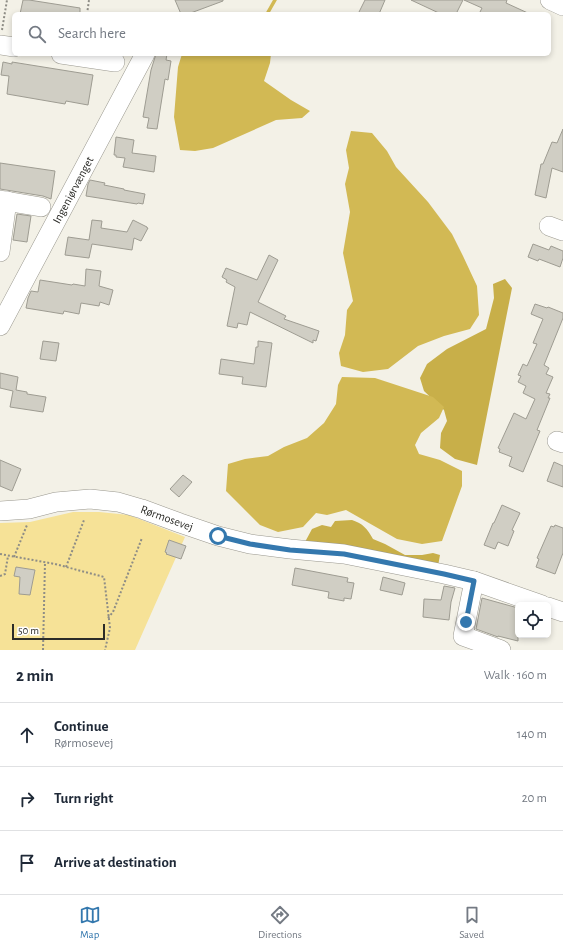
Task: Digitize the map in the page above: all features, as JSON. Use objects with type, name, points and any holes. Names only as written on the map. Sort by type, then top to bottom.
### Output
[{"type":"street","points":[[550,0],[563,6]]},
{"type":"street","points":[[1,37],[12,45]]},
{"type":"street","points":[[74,56],[115,62]]},
{"type":"street","name":"Ingeniørvænget","points":[[0,326],[144,56]]},
{"type":"street","points":[[4,257],[4,201],[41,207]]},
{"type":"street","name":"Rørmosevej","points":[[0,511],[29,509],[56,502],[90,498],[118,502],[142,509],[180,524],[250,544],[290,550],[344,554],[444,574],[474,581],[534,602]]},
{"type":"street","points":[[474,581],[463,636],[501,650]]},
{"type":"street","points":[[551,608],[563,612]]},
{"type":"path","points":[[1,37],[8,0]]},
{"type":"path","points":[[86,12],[89,0]]},
{"type":"path","points":[[66,567],[84,520]]},
{"type":"path","points":[[14,557],[27,524]]},
{"type":"path","points":[[108,618],[113,612],[142,538]]},
{"type":"path","points":[[0,554],[45,562],[104,577],[110,628],[105,650]]},
{"type":"path","points":[[0,576],[6,574],[8,556]]},
{"type":"path","points":[[43,650],[45,562]]},
{"type":"shaded area","points":[[181,56],[271,56],[264,81],[310,111],[302,118],[276,120],[213,148],[195,151],[180,150],[174,117],[178,67]]},
{"type":"shaded area","points":[[351,131],[372,133],[387,151],[396,167],[428,202],[452,234],[477,286],[479,315],[470,329],[444,336],[418,346],[388,369],[363,372],[341,366],[339,353],[345,335],[347,310],[353,301],[343,253],[350,212],[345,184],[349,168],[346,150]]},
{"type":"shaded area","points":[[505,279],[512,288],[477,465],[455,459],[440,448],[441,433],[447,421],[444,410],[424,391],[420,378],[427,364],[447,349],[486,329],[494,298],[493,284]]},
{"type":"shaded area","points":[[342,377],[375,378],[433,397],[444,407],[439,418],[421,433],[415,445],[419,454],[440,460],[462,471],[462,486],[442,541],[422,544],[397,539],[346,510],[327,515],[316,513],[303,527],[278,532],[260,525],[226,491],[228,464],[245,459],[268,456],[284,447],[307,438],[324,423],[336,404],[338,385]]},
{"type":"shaded area","points":[[73,512],[99,512],[129,515],[185,537],[135,650],[0,650],[0,523],[30,522]]},
{"type":"shaded area","points":[[352,520],[364,527],[373,539],[405,555],[422,555],[433,553],[440,555],[438,566],[305,542],[312,529],[322,525],[331,527],[335,521]]},
{"type":"building","points":[[23,0],[80,8],[80,12],[20,12]]},
{"type":"building","points":[[175,0],[223,0],[193,12],[180,12]]},
{"type":"building","points":[[365,0],[385,0],[380,12],[359,12]]},
{"type":"building","points":[[411,0],[463,0],[457,12],[437,12]]},
{"type":"building","points":[[464,0],[507,0],[506,3],[526,12],[480,12],[482,8]]},
{"type":"building","points":[[155,56],[167,56],[166,60],[171,61],[168,80],[165,79],[157,129],[147,128],[149,118],[143,117],[151,70]]},
{"type":"building","points":[[3,62],[12,64],[12,62],[93,75],[88,105],[66,101],[65,104],[7,94],[9,76],[1,75]]},
{"type":"building","points":[[563,129],[563,172],[552,168],[546,198],[535,195],[541,164],[543,164],[552,142],[557,143]]},
{"type":"building","points":[[116,137],[134,140],[132,153],[156,156],[154,172],[123,167],[125,158],[116,157],[116,155],[114,155]]},
{"type":"building","points":[[0,163],[55,171],[51,199],[43,196],[0,189]]},
{"type":"building","points":[[90,180],[105,183],[104,185],[145,194],[143,204],[86,196]]},
{"type":"building","points":[[17,214],[31,216],[27,242],[13,240]]},
{"type":"building","points":[[92,220],[102,221],[101,228],[127,232],[133,220],[148,228],[141,241],[134,238],[132,250],[92,244],[89,258],[65,255],[68,237],[89,240]]},
{"type":"building","points":[[533,244],[549,250],[551,246],[563,251],[563,258],[560,267],[539,259],[538,261],[528,257]]},
{"type":"building","points":[[269,255],[278,260],[258,302],[286,316],[284,319],[319,331],[316,341],[313,340],[313,343],[250,312],[247,325],[238,323],[237,328],[227,326],[235,287],[226,282],[227,280],[222,277],[226,268],[257,280]]},
{"type":"building","points":[[86,269],[101,271],[99,286],[113,290],[109,305],[100,302],[99,306],[81,303],[79,314],[64,311],[63,314],[26,308],[31,291],[38,292],[40,280],[85,286]]},
{"type":"building","points":[[535,304],[563,313],[563,318],[544,365],[549,368],[546,374],[553,377],[546,393],[550,394],[548,398],[550,398],[537,430],[540,431],[523,472],[509,466],[512,457],[499,452],[500,449],[498,448],[514,413],[526,419],[535,399],[523,393],[526,386],[518,382],[521,376],[518,375],[523,364],[527,366],[537,344],[533,343],[543,319],[531,314]]},
{"type":"building","points":[[43,341],[59,343],[56,361],[40,359]]},
{"type":"building","points":[[258,341],[272,343],[266,387],[242,384],[243,377],[219,374],[221,359],[254,364]]},
{"type":"building","points":[[0,373],[18,377],[16,390],[27,392],[27,394],[46,397],[43,412],[10,407],[13,391],[0,388]]},
{"type":"building","points":[[0,460],[21,469],[12,491],[0,486]]},
{"type":"building","points":[[554,462],[563,466],[563,487],[547,481]]},
{"type":"building","points":[[183,475],[192,482],[179,497],[170,489]]},
{"type":"building","points":[[502,505],[520,513],[512,530],[514,531],[508,546],[498,542],[495,549],[484,545]]},
{"type":"building","points":[[555,525],[563,528],[563,553],[555,574],[536,567],[539,559],[537,558],[551,526],[554,527]]},
{"type":"building","points":[[169,540],[186,546],[181,559],[166,554],[167,553],[165,552]]},
{"type":"building","points":[[16,567],[35,570],[30,595],[19,594],[20,577],[14,576]]},
{"type":"building","points":[[295,568],[348,578],[347,582],[354,583],[351,599],[344,598],[344,601],[328,598],[329,592],[292,585]]},
{"type":"building","points":[[383,577],[405,583],[402,595],[380,590]]},
{"type":"building","points":[[444,586],[455,588],[451,602],[449,620],[423,617],[424,599],[441,600]]},
{"type":"building","points":[[482,598],[515,607],[515,638],[518,638],[518,641],[498,637],[476,629]]},
{"type":"waterway","points":[[268,12],[275,0]]},
{"type":"route","points":[[218,536],[250,544],[290,550],[344,554],[474,581],[466,622]]}]
